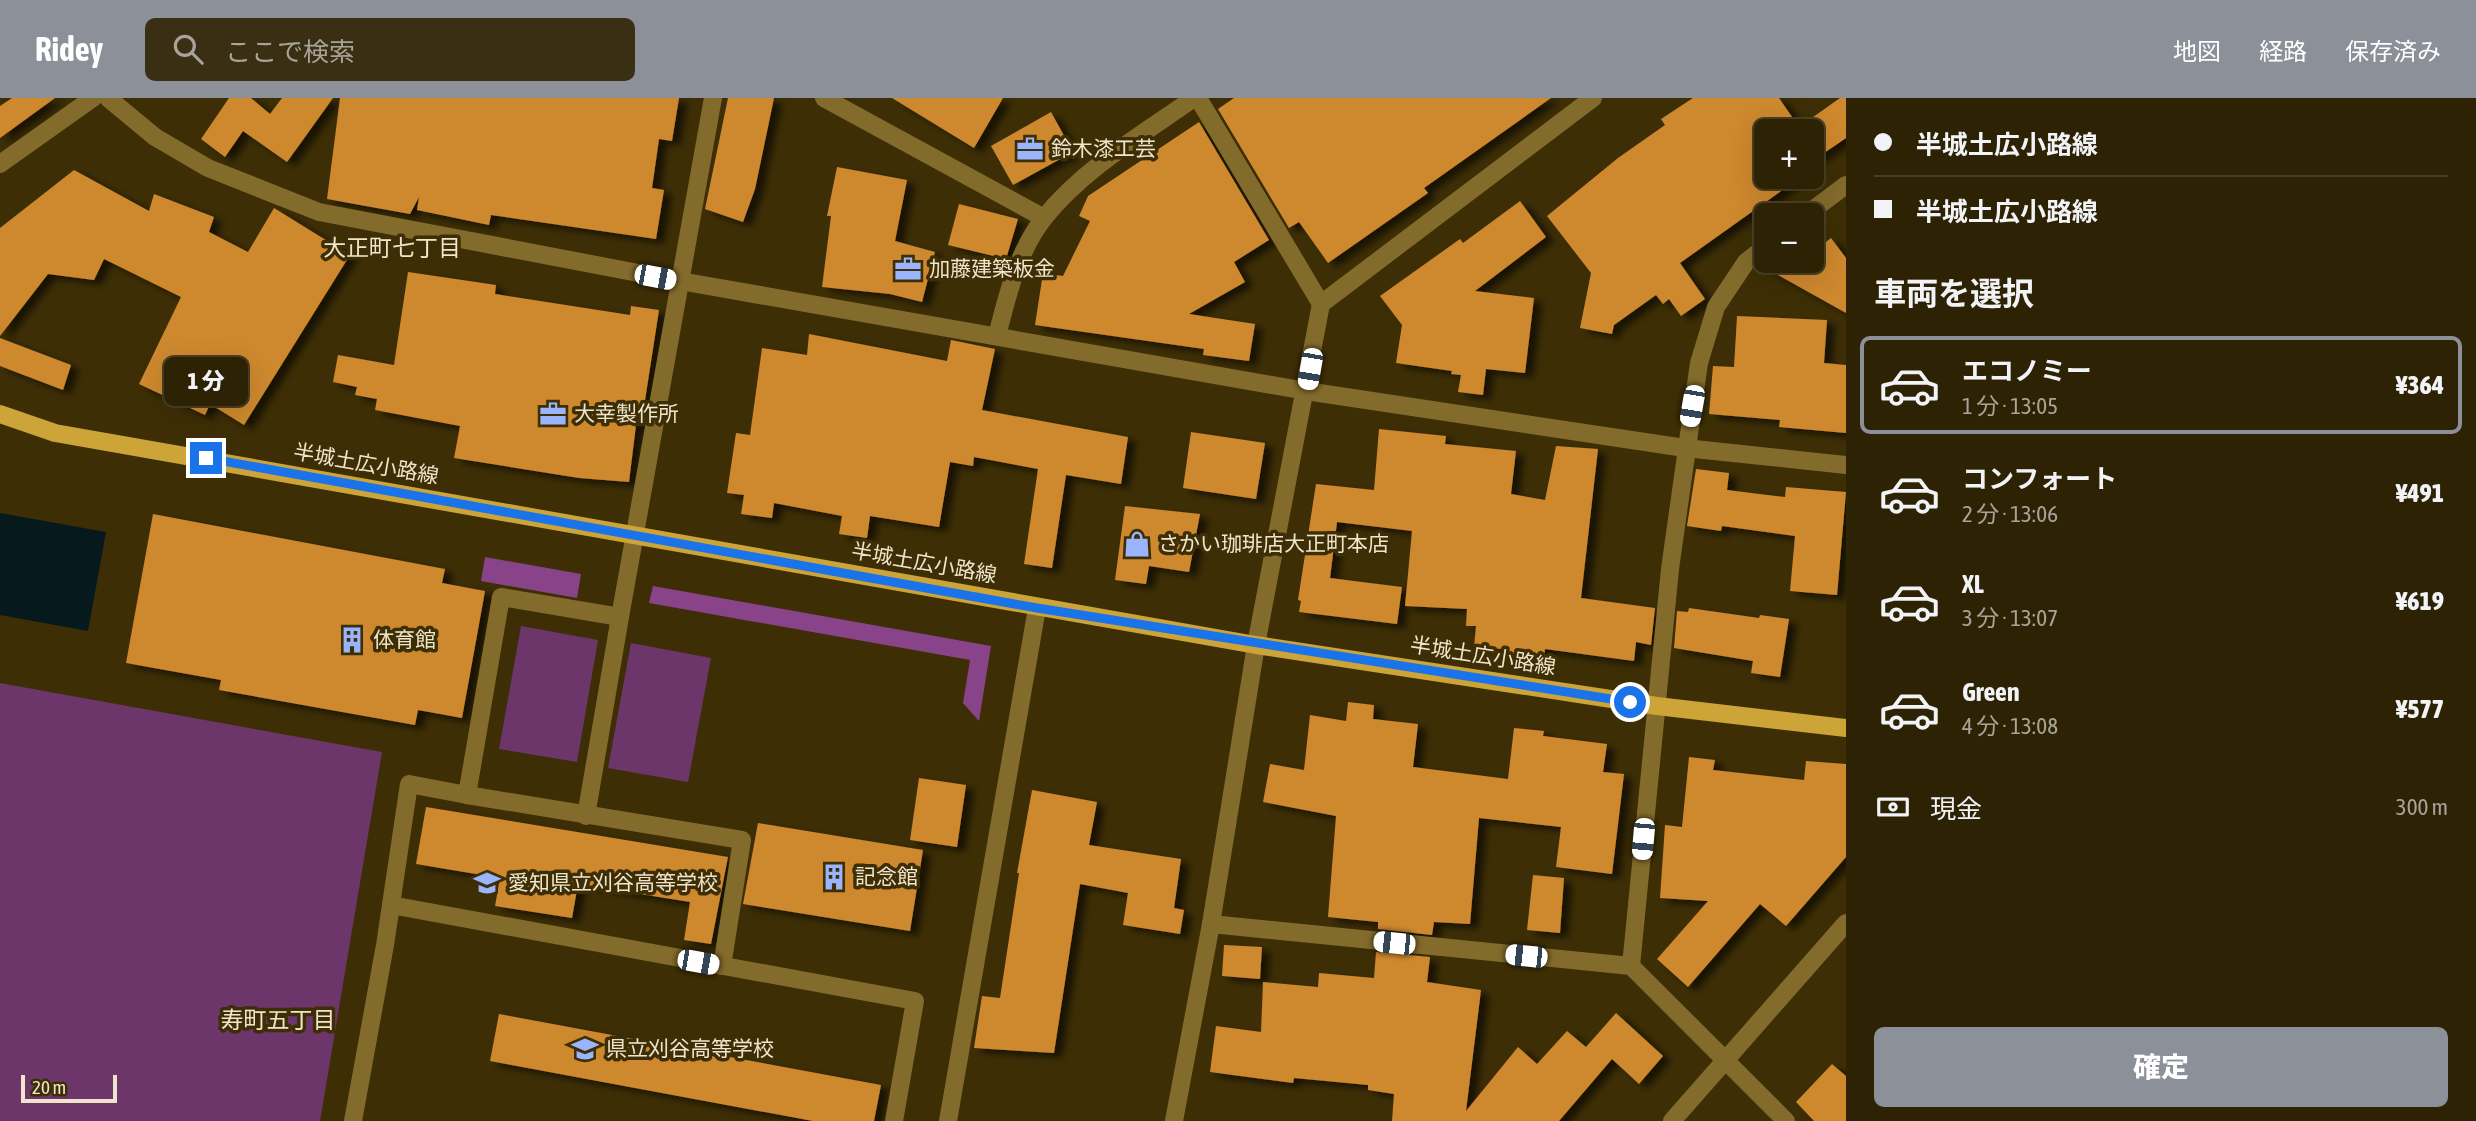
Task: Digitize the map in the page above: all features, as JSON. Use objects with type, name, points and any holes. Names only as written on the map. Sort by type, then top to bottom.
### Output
[{"type":"main road","name":"半城土広小路線","points":[[1,415],[55,433],[1037,608],[1256,645],[1657,706],[1846,727]]},
{"type":"street","points":[[0,164],[93,98]]},
{"type":"street","points":[[108,98],[155,137],[208,168],[319,212],[680,281],[1306,391],[1685,448],[1846,465]]},
{"type":"street","points":[[586,816],[713,98]]},
{"type":"street","points":[[824,98],[1044,218]]},
{"type":"street","points":[[997,336],[1011,282],[1044,218],[1099,165],[1196,98],[1321,304],[1256,645],[1211,925],[1174,1121]]},
{"type":"street","points":[[1321,304],[1592,98]]},
{"type":"street","points":[[1823,203],[1846,185]]},
{"type":"street","points":[[1631,966],[1685,448],[1699,363],[1716,307],[1746,262],[1754,256]]},
{"type":"street","points":[[467,794],[501,597],[621,617]]},
{"type":"street","points":[[948,1121],[1037,608]]},
{"type":"street","points":[[353,1121],[409,784],[586,816],[741,840],[722,966]]},
{"type":"street","points":[[391,905],[915,1001],[894,1121]]},
{"type":"street","points":[[1672,1121],[1846,923]]},
{"type":"street","points":[[1211,925],[1631,966],[1786,1121]]},
{"type":"shaded area","points":[[0,513],[106,532],[88,631],[0,615]]},
{"type":"shaded area","points":[[485,557],[581,574],[577,598],[481,581]]},
{"type":"shaded area","points":[[653,586],[991,646],[979,721],[963,703],[970,660],[649,603]]},
{"type":"shaded area","points":[[521,626],[598,640],[577,762],[499,749]]},
{"type":"shaded area","points":[[631,643],[711,658],[688,782],[608,768]]},
{"type":"shaded area","points":[[0,683],[382,752],[320,1121],[0,1121]]},
{"type":"building","points":[[12,98],[55,98],[0,138],[0,106]]},
{"type":"building","points":[[229,98],[251,98],[270,114],[282,98],[333,98],[287,162],[243,131],[225,157],[201,139]]},
{"type":"building","points":[[340,98],[679,98],[672,141],[659,139],[652,188],[664,190],[656,239],[491,215],[489,225],[417,210],[419,197],[410,214],[327,199]]},
{"type":"building","points":[[728,98],[774,98],[755,189],[743,222],[705,209]]},
{"type":"building","points":[[892,98],[1003,98],[974,148]]},
{"type":"building","points":[[1234,98],[1551,98],[1424,188],[1428,193],[1328,263],[1299,222],[1289,228],[1218,109]]},
{"type":"building","points":[[1693,98],[1779,98],[1793,119],[1754,119],[1754,189],[1784,189],[1764,203],[1754,203],[1754,210],[1680,263],[1705,299],[1681,316],[1669,299],[1663,304],[1656,295],[1614,325],[1612,334],[1580,328],[1591,273],[1547,216],[1618,158],[1665,125],[1661,119]]},
{"type":"building","points":[[1840,98],[1846,98],[1846,138],[1824,153],[1824,119],[1810,119]]},
{"type":"building","points":[[1051,112],[1073,152],[1013,185],[991,146]]},
{"type":"building","points":[[1199,122],[1269,240],[1234,262],[1245,282],[1189,314],[1255,324],[1249,361],[1203,355],[1204,349],[1035,325],[1043,273],[1063,276],[1090,221],[1079,216],[1088,196]]},
{"type":"building","points":[[837,167],[907,180],[895,241],[935,252],[922,302],[890,294],[822,287],[831,216],[827,216]]},
{"type":"building","points":[[74,170],[149,211],[154,194],[214,217],[209,232],[248,252],[274,208],[350,255],[244,425],[210,404],[205,415],[139,384],[181,297],[104,259],[94,280],[48,274],[0,336],[0,228]]},
{"type":"building","points":[[1520,201],[1546,237],[1475,291],[1534,298],[1525,373],[1486,369],[1483,395],[1458,392],[1461,375],[1451,374],[1452,371],[1396,363],[1402,325],[1380,296],[1460,239],[1463,243]]},
{"type":"building","points":[[959,204],[1018,219],[1006,259],[948,245]]},
{"type":"building","points":[[1831,238],[1846,258],[1846,313],[1774,273],[1824,273],[1824,244]]},
{"type":"building","points":[[408,272],[496,285],[495,294],[630,315],[631,306],[659,310],[641,426],[636,425],[629,482],[579,478],[454,458],[460,426],[375,410],[377,399],[355,395],[357,387],[333,382],[338,355],[394,365]]},
{"type":"building","points":[[1737,316],[1827,320],[1824,363],[1846,365],[1846,433],[1779,427],[1780,420],[1709,414],[1713,366],[1734,367]]},
{"type":"building","points":[[809,334],[947,361],[951,340],[995,349],[982,410],[1128,437],[1121,484],[1066,475],[1052,568],[1024,564],[1038,469],[974,457],[973,466],[950,462],[939,527],[870,516],[867,538],[839,534],[842,516],[774,503],[772,518],[741,514],[744,495],[727,493],[736,433],[750,435],[762,348],[807,355]]},
{"type":"building","points":[[0,338],[71,365],[63,390],[0,366]]},
{"type":"building","points":[[1379,429],[1446,436],[1445,444],[1516,451],[1511,494],[1545,500],[1556,446],[1598,449],[1581,598],[1655,608],[1651,645],[1636,642],[1634,661],[1545,649],[1544,657],[1502,653],[1503,649],[1474,647],[1476,626],[1466,626],[1467,609],[1405,606],[1412,531],[1337,522],[1330,578],[1402,587],[1397,624],[1299,612],[1301,601],[1298,600],[1316,484],[1374,490]]},
{"type":"building","points":[[1191,432],[1265,443],[1256,499],[1183,488]]},
{"type":"building","points":[[1696,469],[1729,473],[1727,490],[1785,497],[1786,487],[1846,492],[1837,595],[1790,591],[1795,536],[1722,526],[1721,531],[1687,526]]},
{"type":"building","points":[[1125,506],[1200,514],[1189,572],[1149,566],[1146,584],[1115,580]]},
{"type":"building","name":"体育館","points":[[153,514],[445,569],[442,583],[485,591],[462,718],[418,710],[415,725],[219,690],[221,680],[126,663]]},
{"type":"building","points":[[1689,608],[1759,618],[1760,615],[1789,619],[1780,677],[1751,673],[1753,661],[1674,648],[1677,611],[1688,612]]},
{"type":"building","points":[[1348,702],[1374,705],[1373,719],[1418,724],[1413,767],[1508,779],[1514,728],[1544,731],[1543,736],[1607,744],[1603,772],[1624,774],[1612,874],[1556,867],[1561,827],[1479,818],[1470,924],[1434,922],[1432,935],[1378,929],[1378,922],[1328,917],[1336,816],[1263,802],[1270,764],[1304,770],[1310,715],[1346,721]]},
{"type":"building","points":[[1689,757],[1715,760],[1713,770],[1804,780],[1806,761],[1846,764],[1846,857],[1786,926],[1760,904],[1688,987],[1657,959],[1708,901],[1660,898],[1665,825],[1682,827]]},
{"type":"building","points":[[919,778],[966,785],[957,847],[910,840]]},
{"type":"building","points":[[1032,790],[1097,802],[1089,845],[1181,859],[1174,908],[1184,910],[1180,934],[1123,925],[1128,893],[1080,884],[1054,1053],[974,1048],[982,996],[1000,998],[1017,873]]},
{"type":"building","points":[[426,807],[728,857],[711,944],[684,940],[690,902],[578,884],[572,918],[495,906],[500,878],[416,864]]},
{"type":"building","name":"記念館","points":[[758,823],[923,850],[910,931],[743,904]]},
{"type":"building","points":[[1533,875],[1564,878],[1560,933],[1527,930]]},
{"type":"building","points":[[1224,945],[1262,947],[1260,979],[1222,976]]},
{"type":"building","points":[[1376,952],[1430,957],[1427,982],[1481,990],[1466,1111],[1518,1047],[1537,1064],[1567,1031],[1586,1047],[1616,1013],[1663,1056],[1639,1084],[1612,1059],[1559,1121],[1392,1121],[1394,1094],[1368,1090],[1368,1085],[1294,1078],[1293,1083],[1210,1072],[1216,1026],[1261,1032],[1263,982],[1318,987],[1319,973],[1374,978]]},
{"type":"building","points":[[499,1014],[881,1085],[874,1121],[813,1121],[490,1061]]},
{"type":"building","points":[[1832,1064],[1846,1076],[1846,1121],[1814,1121],[1796,1102]]},
{"type":"place","name":"鈴木漆工芸","points":[[1030,149]]},
{"type":"place","name":"加藤建築板金","points":[[908,269]]},
{"type":"place","name":"大幸製作所","points":[[553,414]]},
{"type":"place","name":"さかい珈琲店大正町本店","points":[[1137,544]]},
{"type":"place","name":"体育館","points":[[352,640]]},
{"type":"place","name":"記念館","points":[[834,877]]},
{"type":"place","name":"愛知県立刈谷高等学校","points":[[487,883]]},
{"type":"place","name":"県立刈谷高等学校","points":[[585,1049]]},
{"type":"district","name":"大正町七丁目","points":[[392,248]]},
{"type":"district","name":"寿町五丁目","points":[[278,1020]]},
{"type":"route","points":[[206,458],[1037,608],[1256,645],[1630,702]]}]
